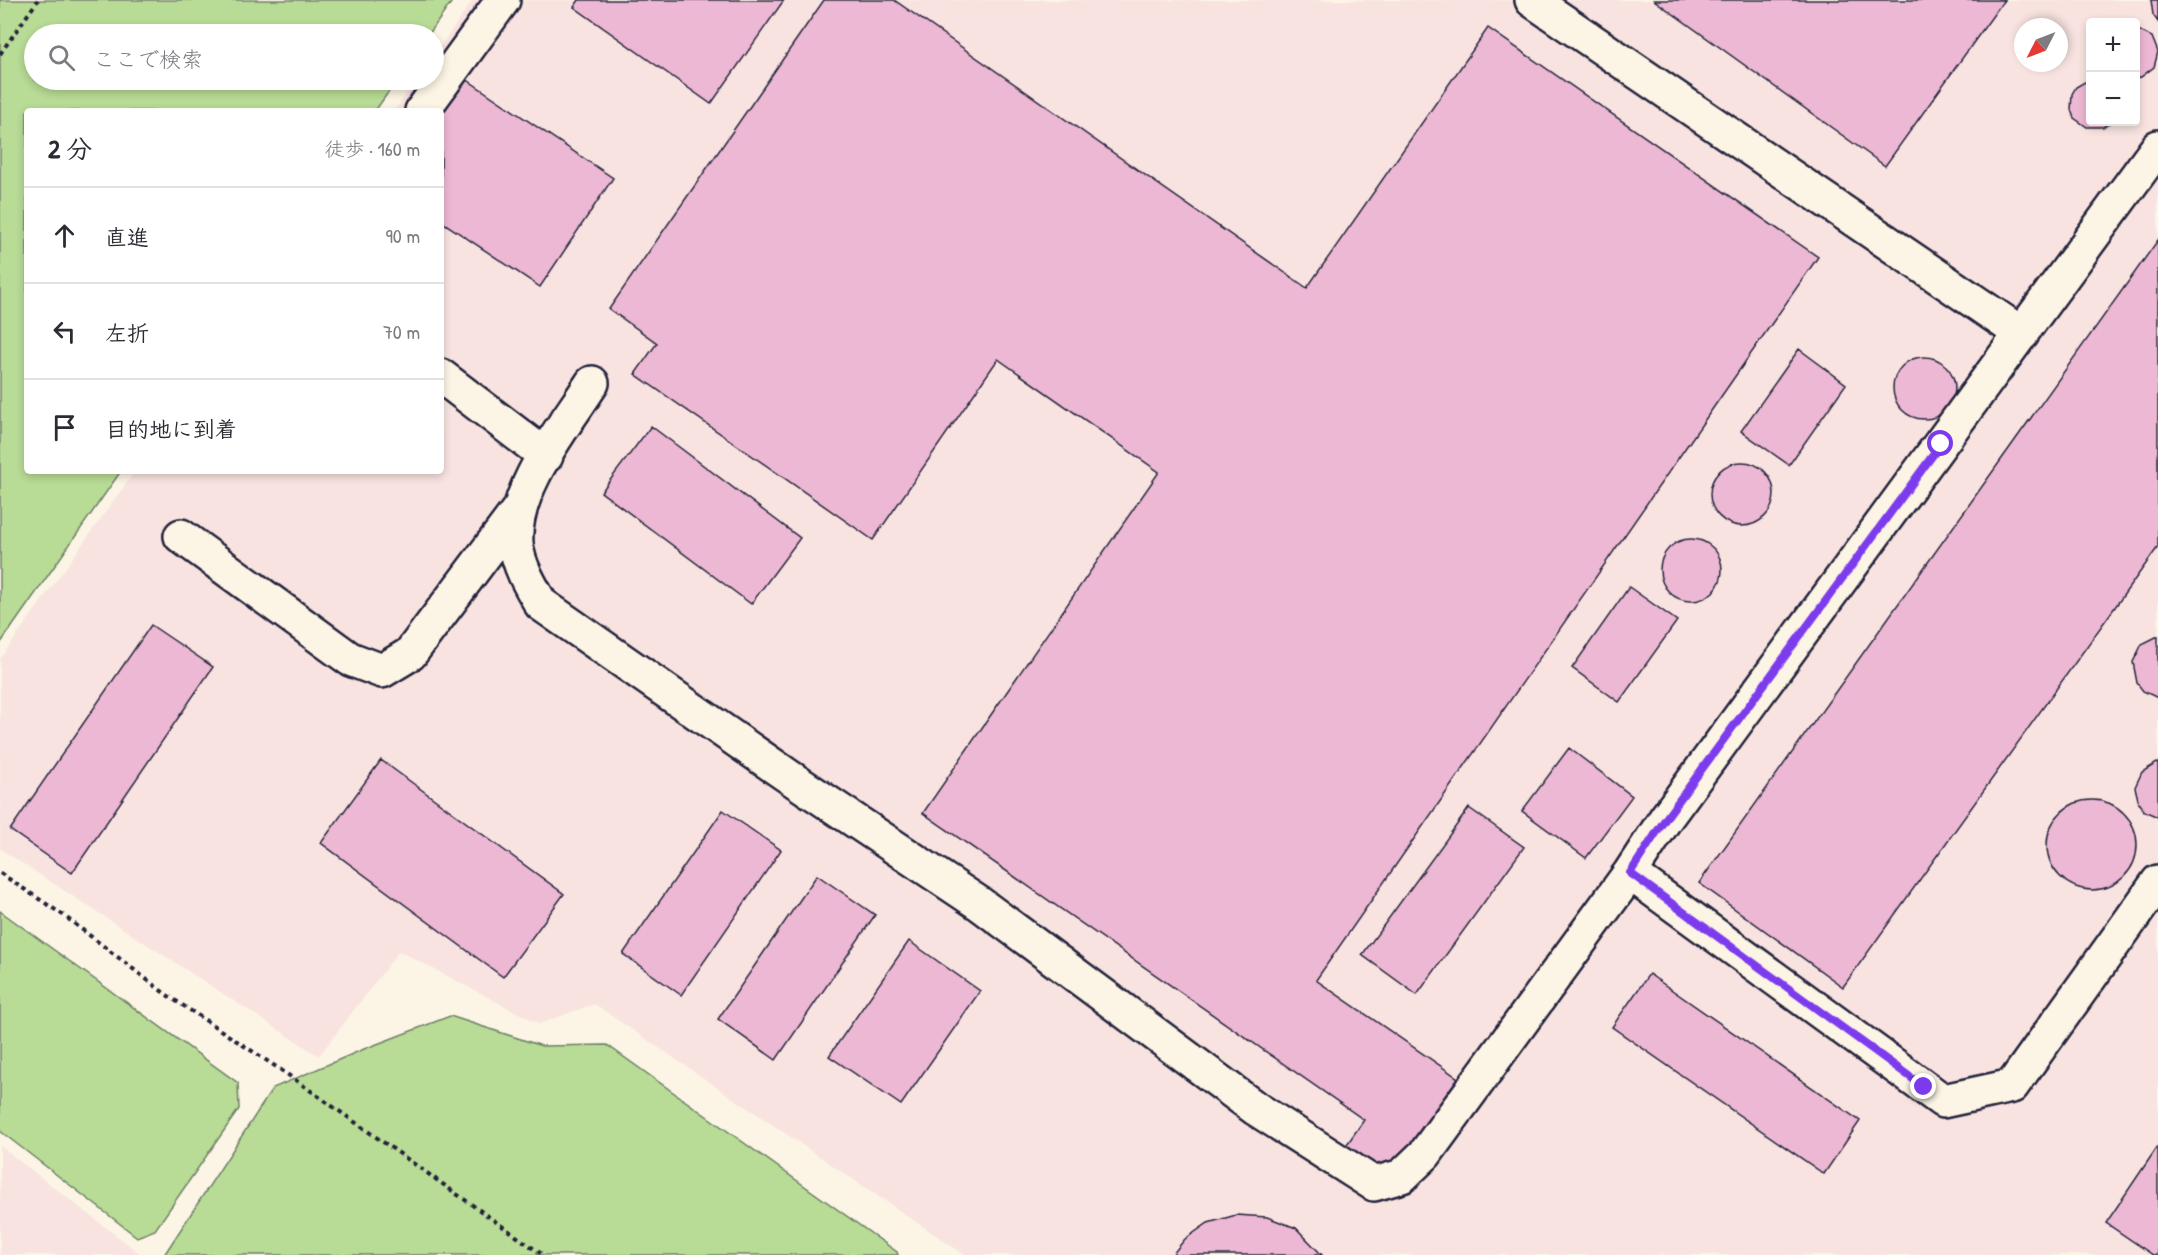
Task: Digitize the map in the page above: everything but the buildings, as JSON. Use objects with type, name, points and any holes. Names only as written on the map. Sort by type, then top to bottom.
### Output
[{"type":"lane","points":[[444,82],[503,0]]},
{"type":"lane","points":[[1532,0],[2022,334]]},
{"type":"lane","points":[[425,108],[438,90]]},
{"type":"lane","points":[[519,509],[516,545],[527,579],[541,604],[788,776],[980,904],[1255,1108],[1374,1184],[1402,1176],[1425,1154],[1630,873],[1672,808],[2158,147]]},
{"type":"lane","points":[[444,378],[546,456]]},
{"type":"lane","points":[[181,536],[350,659],[382,671],[410,654],[519,509],[531,480],[592,383]]},
{"type":"lane","points":[[1630,873],[1942,1101],[2012,1086],[2158,882]]},
{"type":"path","points":[[0,54],[38,0]]},
{"type":"path","points":[[0,873],[63,915],[167,995],[284,1072],[543,1255]]},
{"type":"shaded area","points":[[473,0],[2158,0],[2158,1255],[965,1255],[594,1004],[539,1024],[399,951],[319,1056],[0,849],[0,659],[133,474],[444,474],[444,108],[396,108],[409,90],[444,90],[444,41]]},
{"type":"shaded area","points":[[0,1146],[142,1255],[0,1255]]},
{"type":"green space","points":[[0,0],[453,0],[436,24],[24,24],[24,90],[390,90],[377,108],[24,108],[24,474],[119,474],[0,644]]},
{"type":"green space","points":[[0,911],[238,1083],[239,1109],[155,1230],[137,1237],[0,1131]]},
{"type":"green space","points":[[450,1016],[542,1046],[607,1045],[897,1252],[898,1255],[164,1255],[273,1088],[364,1049]]},
{"type":"route","points":[[1924,1087],[1630,873],[1666,818],[1941,444]]}]
